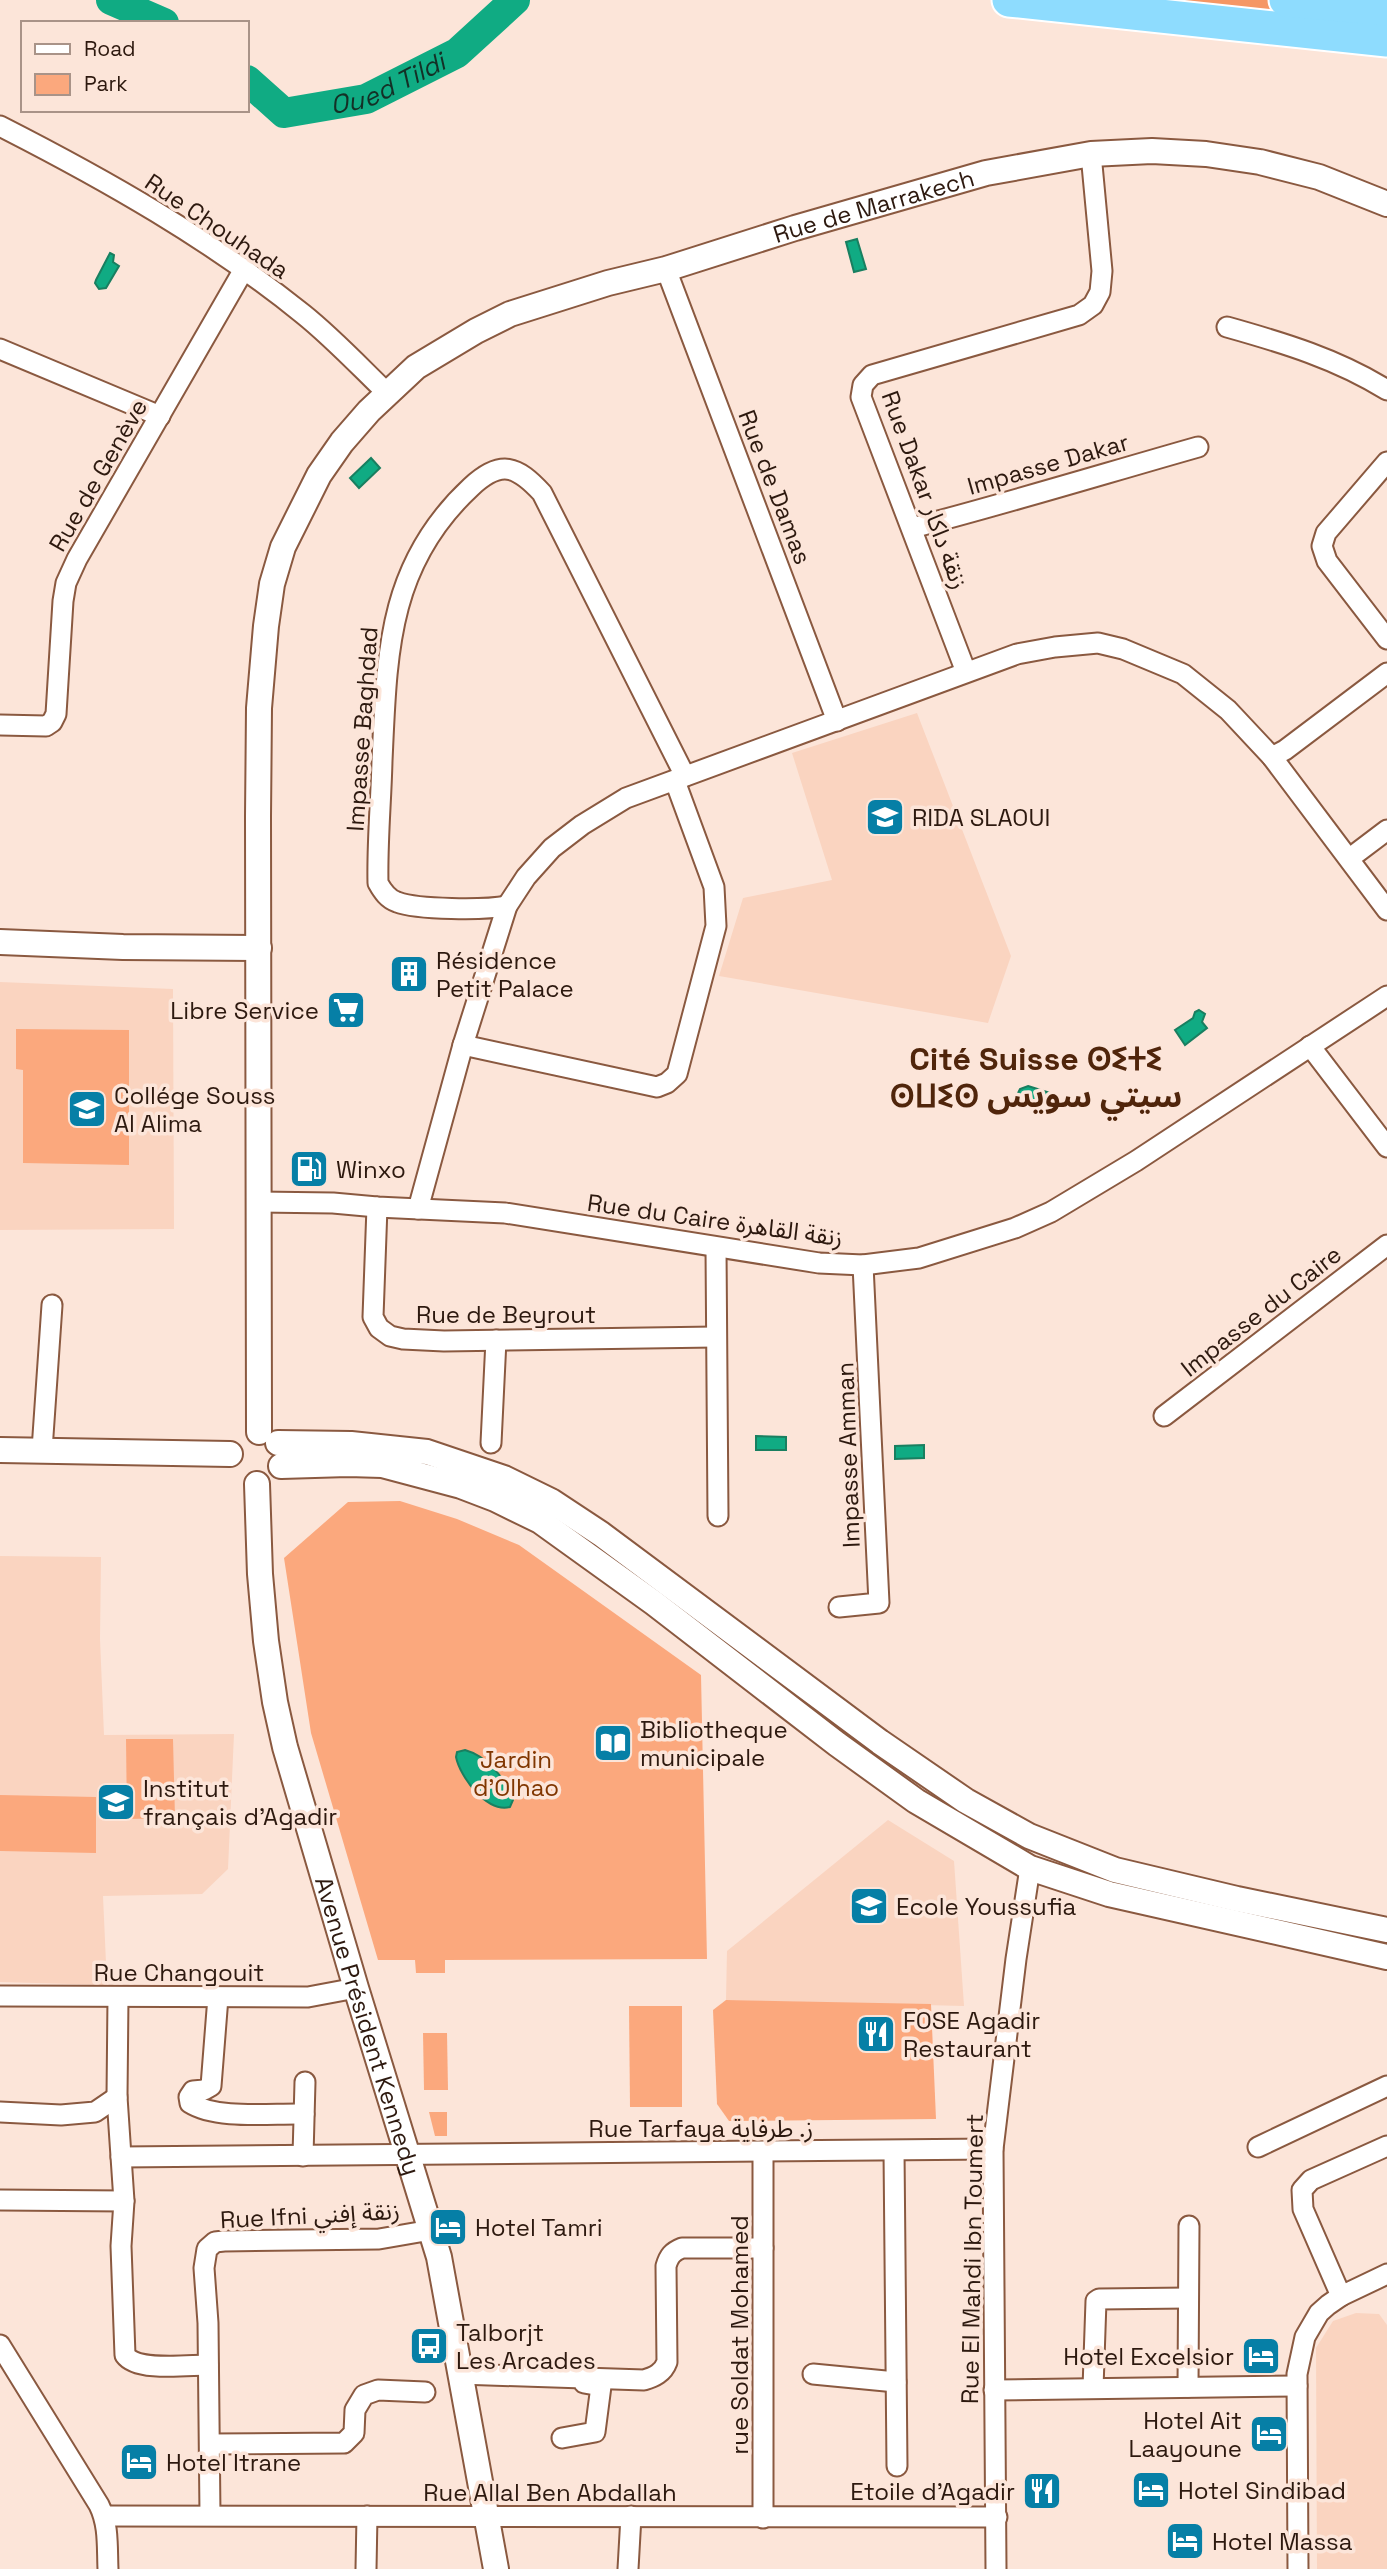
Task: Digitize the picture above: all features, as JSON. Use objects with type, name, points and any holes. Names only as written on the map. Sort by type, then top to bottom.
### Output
[{"type":"highway","points":[[1009,0],[1387,40]]},
{"type":"highway","points":[[1286,0],[1387,9]]},
{"type":"street","name":"Rue Chouhada","points":[[0,127],[64,159],[190,233],[303,314],[388,394]]},
{"type":"street","name":"Rue de Marrakech","points":[[273,1447],[259,1202],[259,708],[272,584],[283,547],[319,475],[342,442],[416,367],[510,314],[986,173],[1091,154],[1152,151],[1206,154],[1260,162],[1319,177],[1387,204]]},
{"type":"street","name":"Rue Dakar زنقة داكار","points":[[966,673],[861,397],[863,385],[872,375],[1079,315],[1093,305],[1100,292],[1102,271],[1091,154]]},
{"type":"street","name":"Rue de Damas","points":[[666,269],[837,721]]},
{"type":"street","name":"Rue de Genève","points":[[0,726],[46,726],[52,722],[56,713],[66,583],[77,559],[243,271]]},
{"type":"street","points":[[1227,327],[1335,361],[1387,390]]},
{"type":"street","points":[[0,348],[160,416]]},
{"type":"street","name":"Impasse Dakar","points":[[912,528],[1032,497],[1198,447]]},
{"type":"street","points":[[1387,462],[1326,533],[1322,546],[1326,561],[1387,639]]},
{"type":"street","name":"Impasse Baghdad","points":[[507,906],[415,906],[397,902],[384,894],[378,883],[388,654],[395,615],[405,582],[438,522],[477,481],[492,471],[512,468],[526,476],[542,493],[680,778]]},
{"type":"street","points":[[418,1209],[463,1045],[507,906],[526,877],[552,848],[582,825],[626,799],[1017,654],[1098,643],[1123,649],[1182,674],[1228,710],[1272,757],[1387,910]]},
{"type":"street","points":[[1272,757],[1387,673]]},
{"type":"street","points":[[463,1045],[657,1087],[677,1074],[716,926],[714,887],[680,778]]},
{"type":"street","points":[[1350,858],[1387,830]]},
{"type":"street","points":[[0,942],[123,947],[259,948]]},
{"type":"street","name":"Rue du Caire زنقة القاهرة","points":[[259,1202],[333,1203],[377,1208],[505,1213],[819,1263],[863,1265],[931,1255],[1016,1228],[1051,1212],[1136,1161],[1387,996]]},
{"type":"street","points":[[1310,1046],[1387,1147]]},
{"type":"street","name":"Rue de Beyrout","points":[[377,1208],[373,1317],[379,1328],[390,1336],[403,1339],[496,1340],[715,1337]]},
{"type":"street","name":"Impasse du Caire","points":[[1164,1416],[1387,1245]]},
{"type":"street","points":[[716,1248],[718,1516]]},
{"type":"street","name":"Impasse Amman","points":[[839,1607],[879,1603],[863,1265]]},
{"type":"street","points":[[42,1450],[52,1305]]},
{"type":"street","points":[[491,1443],[496,1340]]},
{"type":"street","points":[[273,1447],[276,1475],[267,1481],[257,1484],[243,1480],[235,1472],[230,1454],[235,1442],[246,1434],[273,1447],[348,1464],[382,1465],[461,1486],[540,1521],[654,1603],[837,1744],[916,1801],[1030,1868],[1109,1894],[1387,1956]]},
{"type":"street","points":[[273,1447],[351,1444],[428,1452],[504,1478],[551,1501],[601,1534],[880,1742],[966,1801],[1030,1836],[1115,1870],[1387,1930]]},
{"type":"street","points":[[0,1450],[230,1454]]},
{"type":"street","name":"Avenue Président Kennedy","points":[[257,1484],[261,1583],[275,1702],[285,1746],[356,1988],[439,2257],[496,2569]]},
{"type":"street","name":"Rue El Mahdi Ibn Toumert","points":[[996,2569],[993,2150],[1030,1868]]},
{"type":"street","name":"Rue Changouit","points":[[0,1996],[308,1997],[356,1988]]},
{"type":"street","points":[[118,1997],[117,2097],[124,2201],[121,2246],[125,2355],[139,2364],[208,2365]]},
{"type":"street","points":[[218,1997],[211,2086],[204,2091],[194,2091],[189,2096],[190,2103],[217,2112],[304,2114]]},
{"type":"street","points":[[303,2156],[304,2082]]},
{"type":"street","points":[[1258,2147],[1387,2086]]},
{"type":"street","points":[[0,2112],[61,2115],[95,2112],[117,2097]]},
{"type":"street","points":[[1341,2296],[1303,2209],[1302,2190],[1311,2180],[1387,2146]]},
{"type":"street","name":"Rue Tarfaya ز. طرفاية","points":[[121,2157],[993,2150]]},
{"type":"street","points":[[894,2151],[897,2466]]},
{"type":"street","name":"rue Soldat Mohamed","points":[[763,2152],[763,2518]]},
{"type":"street","points":[[0,2200],[124,2201]]},
{"type":"street","points":[[1188,2387],[1189,2227]]},
{"type":"street","name":"Rue Ifni زنقة إفني","points":[[210,2515],[208,2323],[204,2268],[207,2249],[225,2241],[379,2239],[431,2230]]},
{"type":"street","points":[[460,2378],[644,2381],[653,2378],[665,2368],[667,2362],[666,2266],[669,2256],[682,2248],[763,2248]]},
{"type":"street","points":[[1298,2569],[1299,2362],[1311,2324],[1319,2313],[1341,2296],[1387,2274]]},
{"type":"street","points":[[1093,2388],[1096,2301],[1188,2298]]},
{"type":"street","points":[[0,2346],[82,2474],[104,2516],[108,2569]]},
{"type":"street","points":[[813,2374],[896,2382]]},
{"type":"street","points":[[460,2378],[587,2383],[601,2386],[596,2432],[562,2438]]},
{"type":"street","points":[[994,2390],[1297,2386]]},
{"type":"street","points":[[210,2444],[344,2443],[354,2432],[357,2403],[367,2392],[425,2392]]},
{"type":"street","name":"Rue Allal Ben Abdallah","points":[[104,2516],[997,2517]]},
{"type":"street","points":[[366,2569],[367,2516]]},
{"type":"street","points":[[628,2569],[631,2516]]},
{"type":"shaded area","points":[[1165,0],[1387,0],[1323,18]]},
{"type":"shaded area","points":[[857,239],[866,269],[854,272],[846,242]]},
{"type":"shaded area","points":[[110,253],[114,255],[113,262],[119,266],[106,288],[99,289],[95,283]]},
{"type":"shaded area","points":[[371,458],[380,468],[359,488],[350,478]]},
{"type":"shaded area","name":"RIDA SLAOUI","points":[[917,713],[1011,956],[988,1023],[719,976],[743,898],[832,880],[792,753]]},
{"type":"shaded area","name":"Collége Souss Al Alima","points":[[0,982],[173,989],[174,1229],[0,1230]]},
{"type":"shaded area","points":[[1199,1010],[1205,1014],[1202,1022],[1207,1028],[1185,1045],[1175,1030],[1193,1018]]},
{"type":"shaded area","points":[[1028,1086],[1050,1093],[1054,1101],[1021,1101],[1018,1093],[1020,1089]]},
{"type":"shaded area","points":[[756,1436],[786,1437],[786,1450],[756,1450]]},
{"type":"shaded area","points":[[924,1445],[924,1458],[895,1459],[895,1446]]},
{"type":"shaded area","name":"Institut français d’Agadir","points":[[0,1556],[101,1557],[100,1639],[104,1735],[234,1734],[228,1869],[202,1894],[103,1896],[107,1985],[0,1982]]},
{"type":"shaded area","points":[[465,1750],[481,1757],[501,1777],[513,1800],[510,1807],[492,1805],[476,1792],[463,1774],[456,1757],[457,1752]]},
{"type":"shaded area","name":"Ecole Youssufia","points":[[888,1820],[954,1861],[964,2006],[726,2000],[727,1951]]},
{"type":"shaded area","points":[[1356,2313],[1379,2314],[1387,2325],[1387,2569],[1317,2569],[1316,2348],[1333,2321]]},
{"type":"green space","points":[[16,1029],[129,1030],[129,1165],[23,1163],[23,1070],[16,1069]]},
{"type":"green space","name":"Jardin d'Olhao","points":[[400,1501],[457,1519],[519,1545],[701,1675],[707,1959],[445,1960],[445,1973],[416,1973],[415,1960],[378,1960],[311,1733],[284,1558],[348,1502]]},
{"type":"green space","points":[[126,1739],[173,1739],[175,1818],[127,1819]]},
{"type":"green space","points":[[0,1795],[96,1797],[96,1853],[0,1851]]},
{"type":"green space","points":[[726,2000],[931,2004],[936,2119],[729,2121],[717,2104],[713,2010]]},
{"type":"green space","points":[[629,2006],[682,2006],[682,2107],[630,2107]]},
{"type":"green space","points":[[423,2033],[447,2033],[448,2090],[424,2090]]},
{"type":"green space","points":[[429,2112],[447,2112],[447,2136],[435,2136]]},
{"type":"waterway","name":"Oued Tildi","points":[[111,0],[159,21]]},
{"type":"waterway","name":"Oued Tildi","points":[[248,81],[284,113],[366,99],[457,53],[515,0]]},
{"type":"place","name":"RIDA SLAOUI","points":[[885,817]]},
{"type":"place","name":"Résidence Petit Palace","points":[[409,974]]},
{"type":"place","name":"Libre Service","points":[[346,1010]]},
{"type":"place","name":"Collége Souss Al Alima","points":[[87,1109]]},
{"type":"place","name":"Winxo","points":[[309,1169]]},
{"type":"place","name":"Bibliotheque municipale","points":[[613,1743]]},
{"type":"place","name":"Institut français d’Agadir","points":[[116,1802]]},
{"type":"place","name":"Ecole Youssufia","points":[[869,1906]]},
{"type":"place","name":"FOSE Agadir Restaurant","points":[[876,2034]]},
{"type":"place","name":"Hotel Tamri","points":[[448,2227]]},
{"type":"place","name":"Talborjt Les Arcades","points":[[429,2346]]},
{"type":"place","name":"Hotel Excelsior","points":[[1261,2356]]},
{"type":"place","name":"Hotel Ait Laayoune","points":[[1269,2434]]},
{"type":"place","name":"Hotel Itrane","points":[[139,2462]]},
{"type":"place","name":"Hotel Sindibad","points":[[1151,2490]]},
{"type":"place","name":"Etoile d'Agadir","points":[[1042,2491]]},
{"type":"place","name":"Hotel Massa","points":[[1185,2541]]},
{"type":"district","name":"Cité Suisse ⵙⵉⵜⵉ ⵙⵡⵉⵙ سيتي سويس","points":[[1036,1078]]}]
